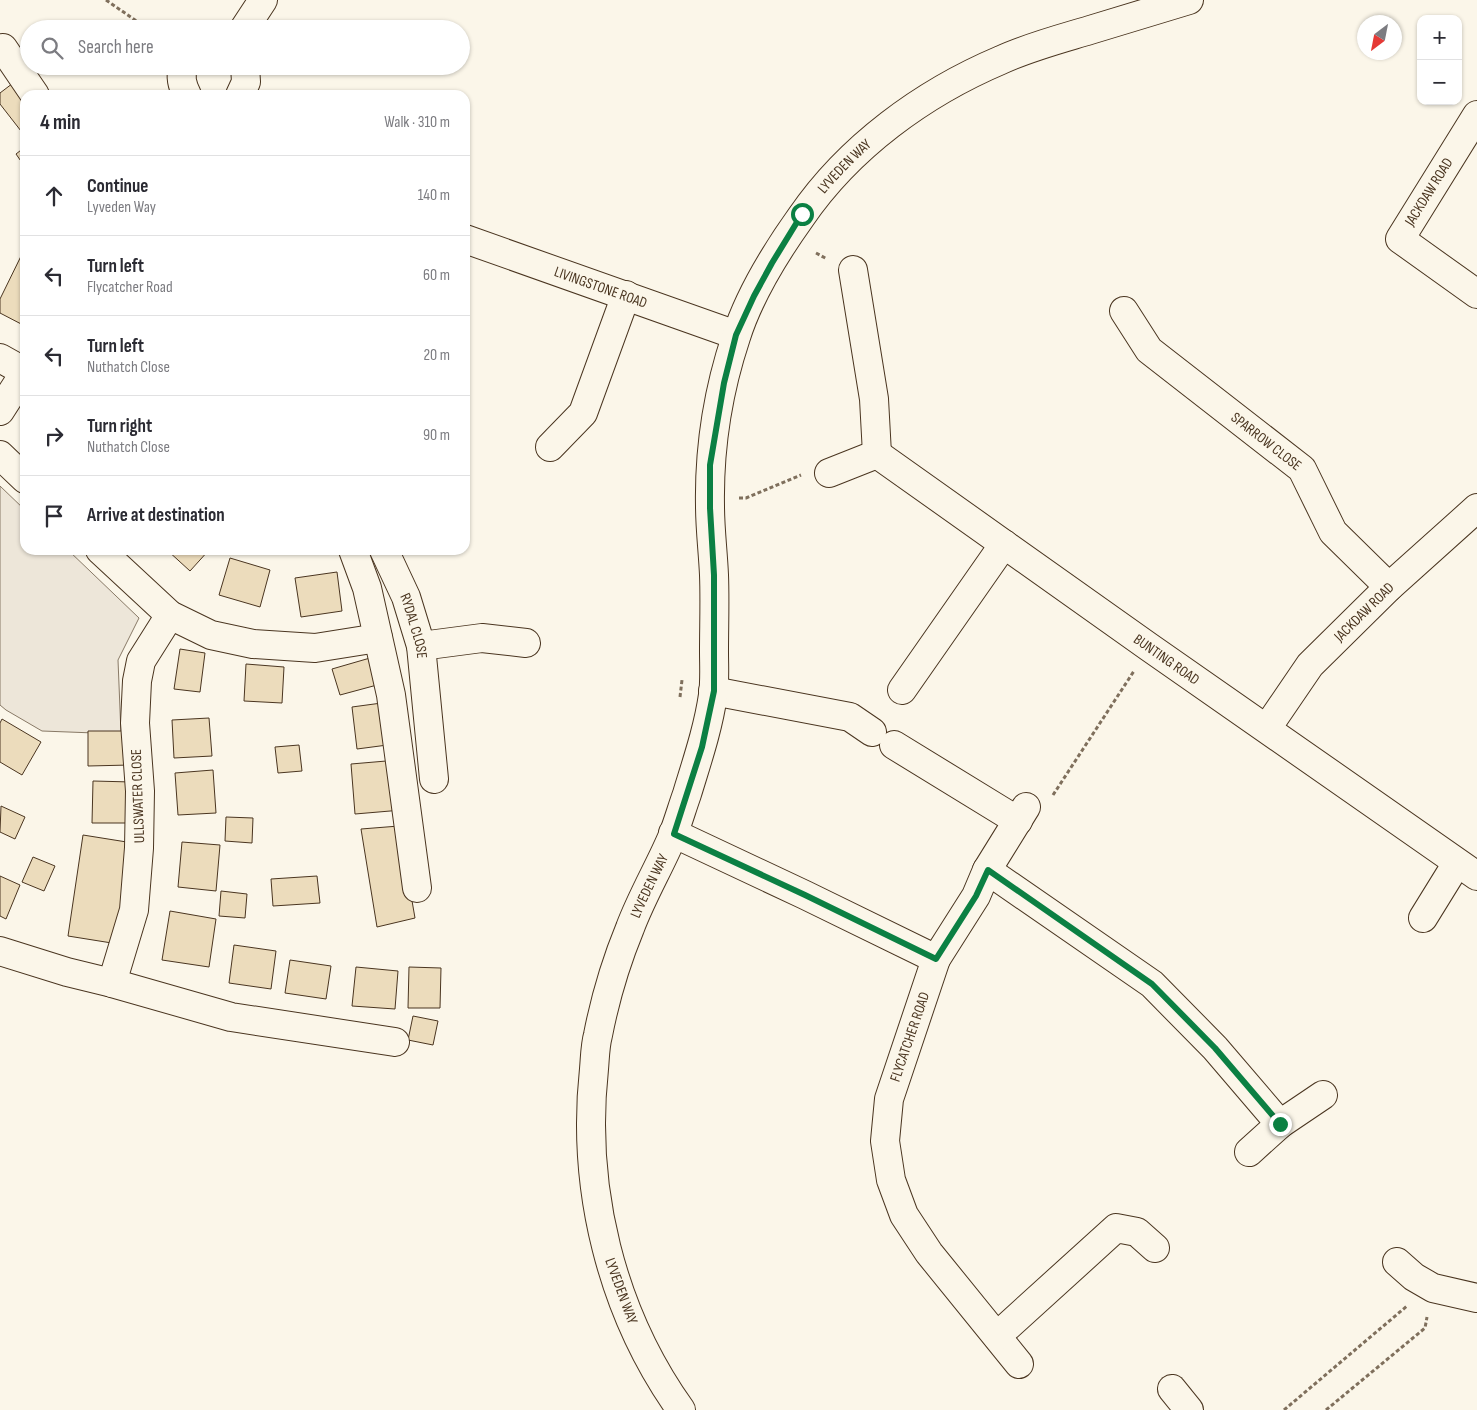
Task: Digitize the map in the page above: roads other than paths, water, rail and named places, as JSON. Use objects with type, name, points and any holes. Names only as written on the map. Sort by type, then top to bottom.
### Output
[{"type":"street","points":[[250,20],[263,0]]},
{"type":"street","name":"LYVEDEN WAY","points":[[681,1410],[668,1392],[642,1345],[620,1294],[610,1264],[598,1211],[591,1153],[590,1106],[597,1037],[611,981],[630,927],[674,834],[702,747],[714,691],[714,575],[710,508],[710,465],[724,383],[736,335],[772,263],[802,214],[853,156],[881,131],[920,103],[1001,59],[1040,45],[1188,0]]},
{"type":"street","points":[[3,48],[20,73]]},
{"type":"street","points":[[21,75],[32,90]]},
{"type":"street","points":[[181,75],[184,90]]},
{"type":"street","points":[[242,90],[246,82],[246,75]]},
{"type":"street","name":"JACKDAW ROAD","points":[[1477,115],[1400,239],[1477,294]]},
{"type":"street","name":"LIVINGSTONE ROAD","points":[[470,247],[626,295],[736,335]]},
{"type":"street","points":[[829,473],[877,454],[874,400],[853,270]]},
{"type":"street","points":[[550,447],[583,413],[626,295]]},
{"type":"street","name":"SPARROW CLOSE","points":[[1124,311],[1149,350],[1302,469],[1333,532],[1389,587]]},
{"type":"street","points":[[0,358],[20,369]]},
{"type":"street","points":[[0,411],[20,380]]},
{"type":"street","name":"BUNTING ROAD","points":[[877,454],[1467,869],[1423,918]]},
{"type":"street","points":[[0,455],[20,474]]},
{"type":"street","name":"JACKDAW ROAD","points":[[1267,728],[1310,666],[1389,587],[1477,508]]},
{"type":"street","points":[[902,690],[1004,544]]},
{"type":"street","points":[[105,555],[170,615],[211,635],[253,644],[314,648],[378,638]]},
{"type":"street","points":[[355,555],[367,588],[391,695],[417,888]]},
{"type":"street","name":"RYDAL CLOSE","points":[[386,555],[406,597],[421,646],[434,778]]},
{"type":"street","name":"ULLSWATER CLOSE","points":[[112,983],[134,910],[139,848],[140,791],[135,723],[137,681],[141,661],[170,615]]},
{"type":"street","points":[[421,646],[482,638],[526,643]]},
{"type":"street","name":"FLYCATCHER ROAD","points":[[714,691],[850,717],[883,739],[1022,814],[988,870],[976,896],[936,959],[889,1099],[885,1141],[891,1180],[904,1215],[929,1253],[1019,1364]]},
{"type":"street","points":[[674,834],[936,959]]},
{"type":"street","points":[[988,870],[1152,984],[1215,1048],[1280,1124]]},
{"type":"street","points":[[0,951],[67,972],[231,1017],[395,1042]]},
{"type":"street","points":[[1249,1152],[1280,1124],[1323,1095]]},
{"type":"street","points":[[997,1336],[1116,1228],[1137,1232],[1155,1248]]},
{"type":"street","points":[[1405,1269],[1433,1288],[1477,1298]]},
{"type":"street","points":[[1172,1389],[1189,1410]]}]
